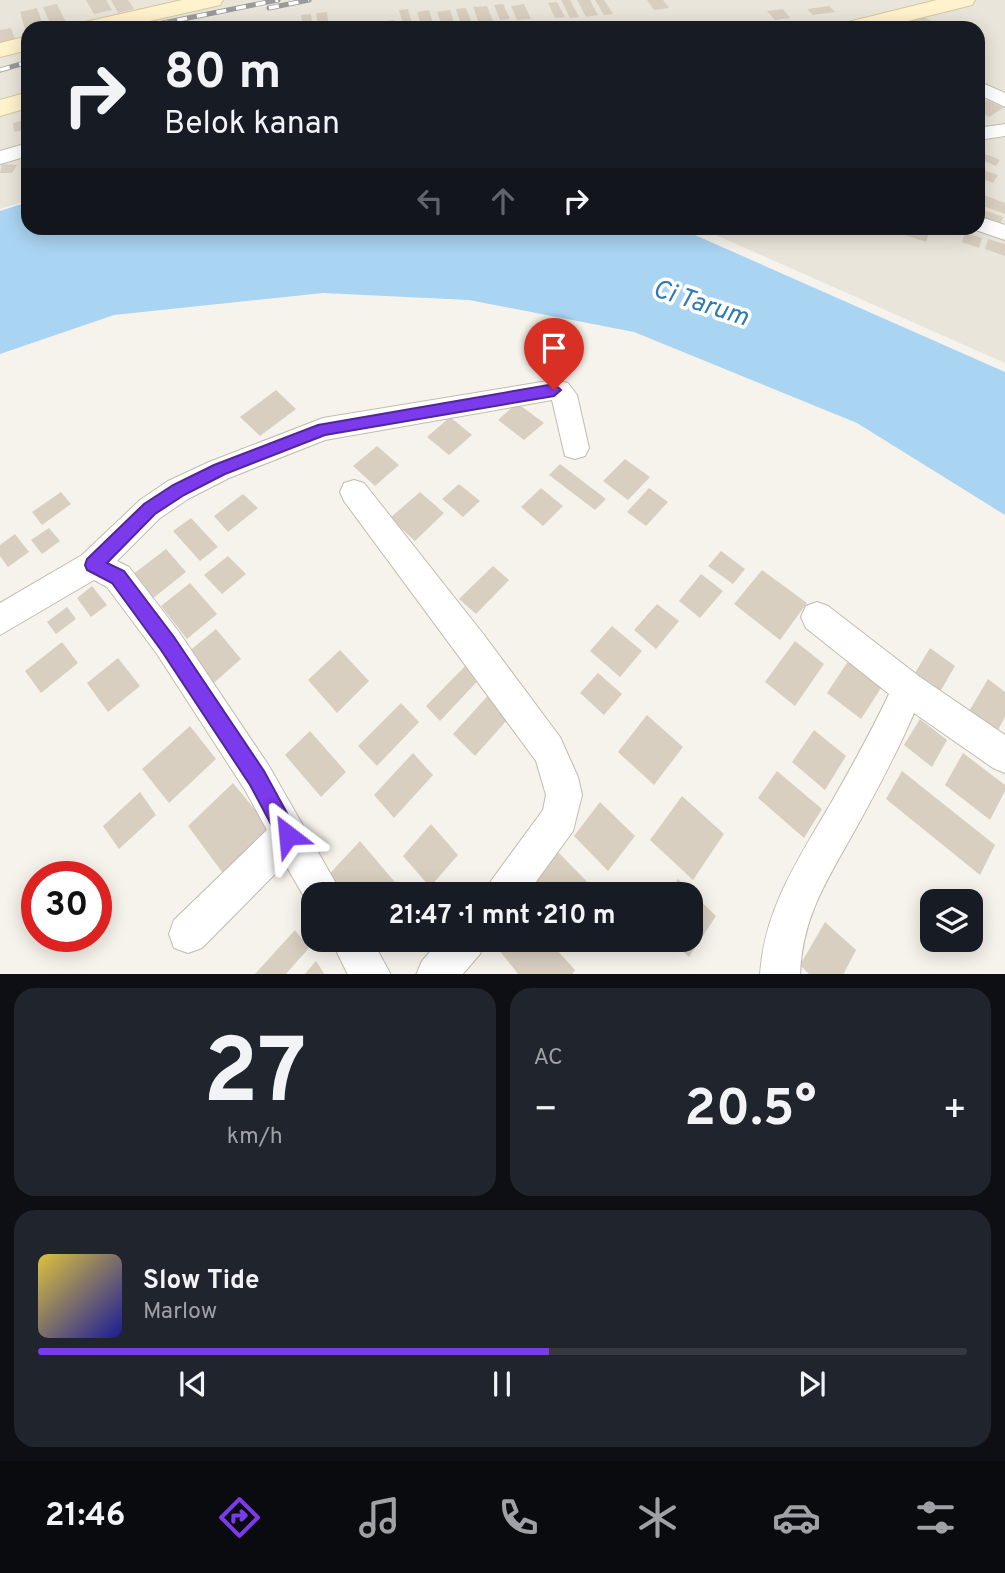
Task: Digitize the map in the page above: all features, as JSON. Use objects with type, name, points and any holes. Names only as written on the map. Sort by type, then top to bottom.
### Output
[{"type":"main road","points":[[120,21],[212,0]]},
{"type":"main road","points":[[880,21],[964,0]]},
{"type":"main road","points":[[0,50],[21,45]]},
{"type":"main road","points":[[0,108],[21,102]]},
{"type":"street","points":[[985,90],[1005,101]]},
{"type":"street","points":[[985,133],[1005,130]]},
{"type":"street","points":[[0,158],[21,151]]},
{"type":"street","points":[[985,226],[1005,233]]},
{"type":"street","points":[[0,620],[93,565],[150,509],[178,490],[219,470],[323,429],[559,390],[564,395],[575,448]]},
{"type":"street","points":[[354,492],[548,749],[560,777],[564,795],[559,818],[513,882]]},
{"type":"street","points":[[93,565],[118,577],[167,643],[257,778],[316,882]]},
{"type":"street","points":[[817,617],[908,689],[1005,756]]},
{"type":"street","points":[[780,974],[779,948],[794,903],[888,737],[908,689]]},
{"type":"street","points":[[188,934],[288,835]]},
{"type":"street","points":[[357,952],[370,974]]},
{"type":"street","points":[[437,974],[456,952]]},
{"type":"shaded area","points":[[0,0],[1005,0],[1005,363],[716,235],[985,235],[985,21],[21,21],[21,202],[0,209]]},
{"type":"water","name":"Ci Tarum","points":[[21,204],[21,235],[695,235],[1005,372],[1005,515],[857,423],[634,332],[469,300],[323,293],[114,315],[0,354],[0,211]]},
{"type":"building","points":[[86,0],[106,0],[112,10],[94,14]]},
{"type":"building","points":[[111,0],[128,0],[134,9],[118,13]]},
{"type":"building","points":[[561,0],[570,0],[579,17],[570,18]]},
{"type":"building","points":[[577,0],[590,0],[598,15],[586,17]]},
{"type":"building","points":[[595,0],[604,0],[613,14],[604,15]]},
{"type":"building","points":[[647,0],[663,0],[669,8],[654,10]]},
{"type":"building","points":[[557,2],[565,17],[555,18],[548,3]]},
{"type":"building","points":[[57,4],[66,21],[49,21],[43,7]]},
{"type":"building","points":[[503,4],[510,19],[500,20],[494,5]]},
{"type":"building","points":[[524,4],[531,19],[517,20],[511,6]]},
{"type":"building","points":[[487,6],[493,21],[478,21],[473,7]]},
{"type":"building","points":[[829,6],[835,12],[813,15],[807,9]]},
{"type":"building","points":[[37,8],[42,21],[23,21],[20,12]]},
{"type":"building","points":[[466,8],[471,21],[460,21],[456,9]]},
{"type":"building","points":[[408,9],[411,21],[402,21],[399,10]]},
{"type":"building","points":[[783,9],[790,18],[775,20],[767,11]]},
{"type":"building","points":[[429,10],[432,21],[420,21],[417,12]]},
{"type":"building","points":[[450,10],[454,21],[440,21],[437,12]]},
{"type":"building","points":[[327,12],[328,21],[318,21],[316,13]]},
{"type":"building","points":[[915,13],[932,21],[901,21]]},
{"type":"building","points":[[311,14],[312,21],[302,21],[301,15]]},
{"type":"building","points":[[11,28],[15,39],[0,43],[0,30]]},
{"type":"building","points":[[985,101],[1003,108],[989,117],[985,115]]},
{"type":"building","points":[[21,121],[21,130],[14,132],[13,123]]},
{"type":"building","points":[[985,154],[1000,160],[996,166],[985,161]]},
{"type":"building","points":[[2,164],[17,165],[12,173],[0,173]]},
{"type":"building","points":[[985,171],[998,175],[993,183],[985,180]]},
{"type":"building","points":[[985,196],[1005,203],[1005,214],[985,207]]},
{"type":"building","points":[[985,211],[1003,217],[999,228],[985,223]]},
{"type":"building","points":[[905,235],[929,235],[926,242]]},
{"type":"building","points":[[964,235],[982,238],[979,248],[962,242]]},
{"type":"building","points":[[988,239],[1005,244],[1005,256],[985,249]]},
{"type":"building","points":[[276,390],[296,409],[260,436],[240,417]]},
{"type":"building","points":[[517,403],[544,423],[524,440],[498,420]]},
{"type":"building","points":[[450,417],[472,435],[449,455],[427,437]]},
{"type":"building","points":[[377,446],[399,465],[375,486],[353,466]]},
{"type":"building","points":[[625,459],[650,477],[628,500],[603,481]]},
{"type":"building","points":[[560,464],[606,499],[595,510],[549,475]]},
{"type":"building","points":[[459,484],[480,501],[463,517],[442,499]]},
{"type":"building","points":[[541,488],[563,506],[543,526],[521,507]]},
{"type":"building","points":[[649,488],[668,502],[646,526],[627,512]]},
{"type":"building","points":[[61,492],[71,504],[42,525],[32,512]]},
{"type":"building","points":[[420,492],[444,513],[415,541],[390,518]]},
{"type":"building","points":[[243,494],[258,508],[228,532],[214,516]]},
{"type":"building","points":[[191,518],[218,547],[200,561],[173,531]]},
{"type":"building","points":[[49,528],[60,541],[42,554],[31,540]]},
{"type":"building","points":[[15,534],[29,552],[8,567],[0,556],[0,545]]},
{"type":"building","points":[[166,549],[186,572],[152,599],[132,575]]},
{"type":"building","points":[[721,551],[745,569],[733,584],[708,566]]},
{"type":"building","points":[[228,556],[246,574],[222,594],[204,575]]},
{"type":"building","points":[[493,566],[509,580],[476,614],[459,599]]},
{"type":"building","points":[[762,570],[807,603],[780,640],[734,604]]},
{"type":"building","points":[[701,574],[723,591],[700,618],[679,601]]},
{"type":"building","points":[[190,583],[217,614],[187,639],[161,606]]},
{"type":"building","points":[[92,586],[107,605],[91,617],[77,598]]},
{"type":"building","points":[[657,604],[679,621],[656,649],[634,630]]},
{"type":"building","points":[[67,607],[76,619],[56,634],[47,622]]},
{"type":"building","points":[[612,626],[642,651],[620,677],[590,651]]},
{"type":"building","points":[[216,629],[241,659],[208,688],[182,657]]},
{"type":"building","points":[[795,641],[824,664],[795,706],[765,682]]},
{"type":"building","points":[[62,642],[78,663],[41,693],[25,671]]},
{"type":"building","points":[[930,648],[955,666],[934,702],[909,683]]},
{"type":"building","points":[[340,650],[369,681],[337,713],[308,680]]},
{"type":"building","points":[[853,654],[887,679],[861,719],[827,693]]},
{"type":"building","points":[[474,657],[488,670],[440,721],[426,706]]},
{"type":"building","points":[[118,658],[140,686],[108,712],[87,683]]},
{"type":"building","points":[[598,673],[622,694],[604,715],[580,693]]},
{"type":"building","points":[[988,679],[1005,692],[1005,717],[993,739],[965,718]]},
{"type":"building","points":[[493,690],[515,711],[475,756],[453,734]]},
{"type":"building","points":[[401,703],[419,722],[377,766],[358,746]]},
{"type":"building","points":[[647,715],[683,747],[654,785],[618,752]]},
{"type":"building","points":[[920,719],[947,740],[932,767],[904,745]]},
{"type":"building","points":[[190,726],[216,759],[169,803],[142,769]]},
{"type":"building","points":[[814,730],[846,756],[825,790],[792,762]]},
{"type":"building","points":[[310,731],[346,772],[321,797],[285,755]]},
{"type":"building","points":[[413,753],[433,775],[394,818],[374,795]]},
{"type":"building","points":[[963,753],[1005,785],[1005,791],[990,820],[945,785]]},
{"type":"building","points":[[777,771],[822,809],[804,838],[758,798]]},
{"type":"building","points":[[902,771],[995,845],[980,875],[886,799]]},
{"type":"building","points":[[233,783],[274,833],[228,880],[188,826]]},
{"type":"building","points":[[140,792],[156,815],[119,849],[103,826]]},
{"type":"building","points":[[682,796],[724,834],[693,880],[650,840]]},
{"type":"building","points":[[600,802],[635,836],[608,871],[574,836]]},
{"type":"building","points":[[431,824],[458,855],[434,882],[426,882],[403,856]]},
{"type":"building","points":[[360,841],[395,882],[322,882]]},
{"type":"building","points":[[557,851],[587,882],[532,882]]},
{"type":"building","points":[[703,903],[716,916],[703,936]]},
{"type":"building","points":[[825,922],[856,950],[844,974],[809,974],[800,965]]},
{"type":"building","points":[[295,930],[301,938],[301,952],[305,952],[286,974],[255,974]]},
{"type":"building","points":[[501,952],[559,952],[575,970],[573,974],[518,974]]},
{"type":"building","points":[[316,961],[324,974],[305,974]]},
{"type":"railway","points":[[173,21],[278,0]]},
{"type":"railway","points":[[269,8],[309,0]]},
{"type":"railway","points":[[0,70],[21,64]]},
{"type":"route","points":[[288,835],[257,778],[167,643],[118,577],[93,565],[150,509],[178,490],[219,470],[323,429],[554,390]]}]
